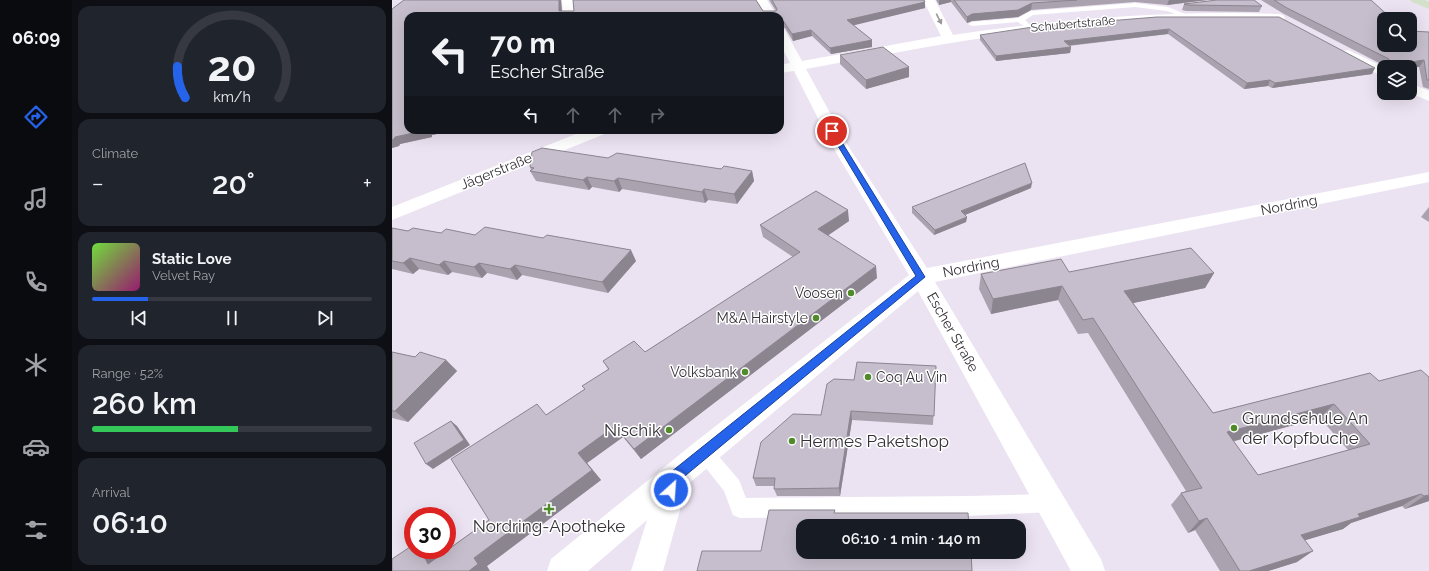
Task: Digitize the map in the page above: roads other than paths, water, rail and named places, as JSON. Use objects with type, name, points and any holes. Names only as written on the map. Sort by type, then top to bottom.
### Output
[{"type":"street","points":[[568,0],[569,12]]},
{"type":"street","points":[[761,0],[768,12]]},
{"type":"street","points":[[929,0],[949,39]]},
{"type":"street","points":[[1416,0],[1429,6]]},
{"type":"street","points":[[1262,7],[1291,24]]},
{"type":"street","name":"Schubertstraße","points":[[798,67],[1025,24],[1086,22],[1183,11],[1279,18]]},
{"type":"street","name":"Escher Straße","points":[[784,40],[839,144],[921,277],[1089,571]]},
{"type":"street","points":[[1337,48],[1377,69]]},
{"type":"street","points":[[784,69],[798,67]]},
{"type":"street","points":[[1417,91],[1429,97]]},
{"type":"street","name":"Jägerstraße","points":[[392,214],[591,134]]},
{"type":"street","name":"Nordring","points":[[563,571],[704,452],[921,277],[1429,177]]},
{"type":"street","points":[[647,571],[675,476]]},
{"type":"lane","points":[[972,24],[1025,24],[1031,13],[1135,5],[1183,11]]},
{"type":"lane","points":[[1168,9],[1173,7],[1183,11]]},
{"type":"lane","points":[[704,452],[732,486],[740,508],[969,506],[1050,503]]},
{"type":"place","name":"Voosen","points":[[851,293]]},
{"type":"place","name":"M&A Hairstyle","points":[[816,318]]},
{"type":"place","name":"Volksbank","points":[[745,372]]},
{"type":"place","name":"Coq Au Vin","points":[[868,377]]},
{"type":"place","name":"Grundschule An der Kopfbuche","points":[[1234,428]]},
{"type":"place","name":"Nischik","points":[[669,430]]},
{"type":"place","name":"Hermes Paketshop","points":[[792,441]]},
{"type":"place","name":"Nordring-Apotheke","points":[[549,509]]}]
